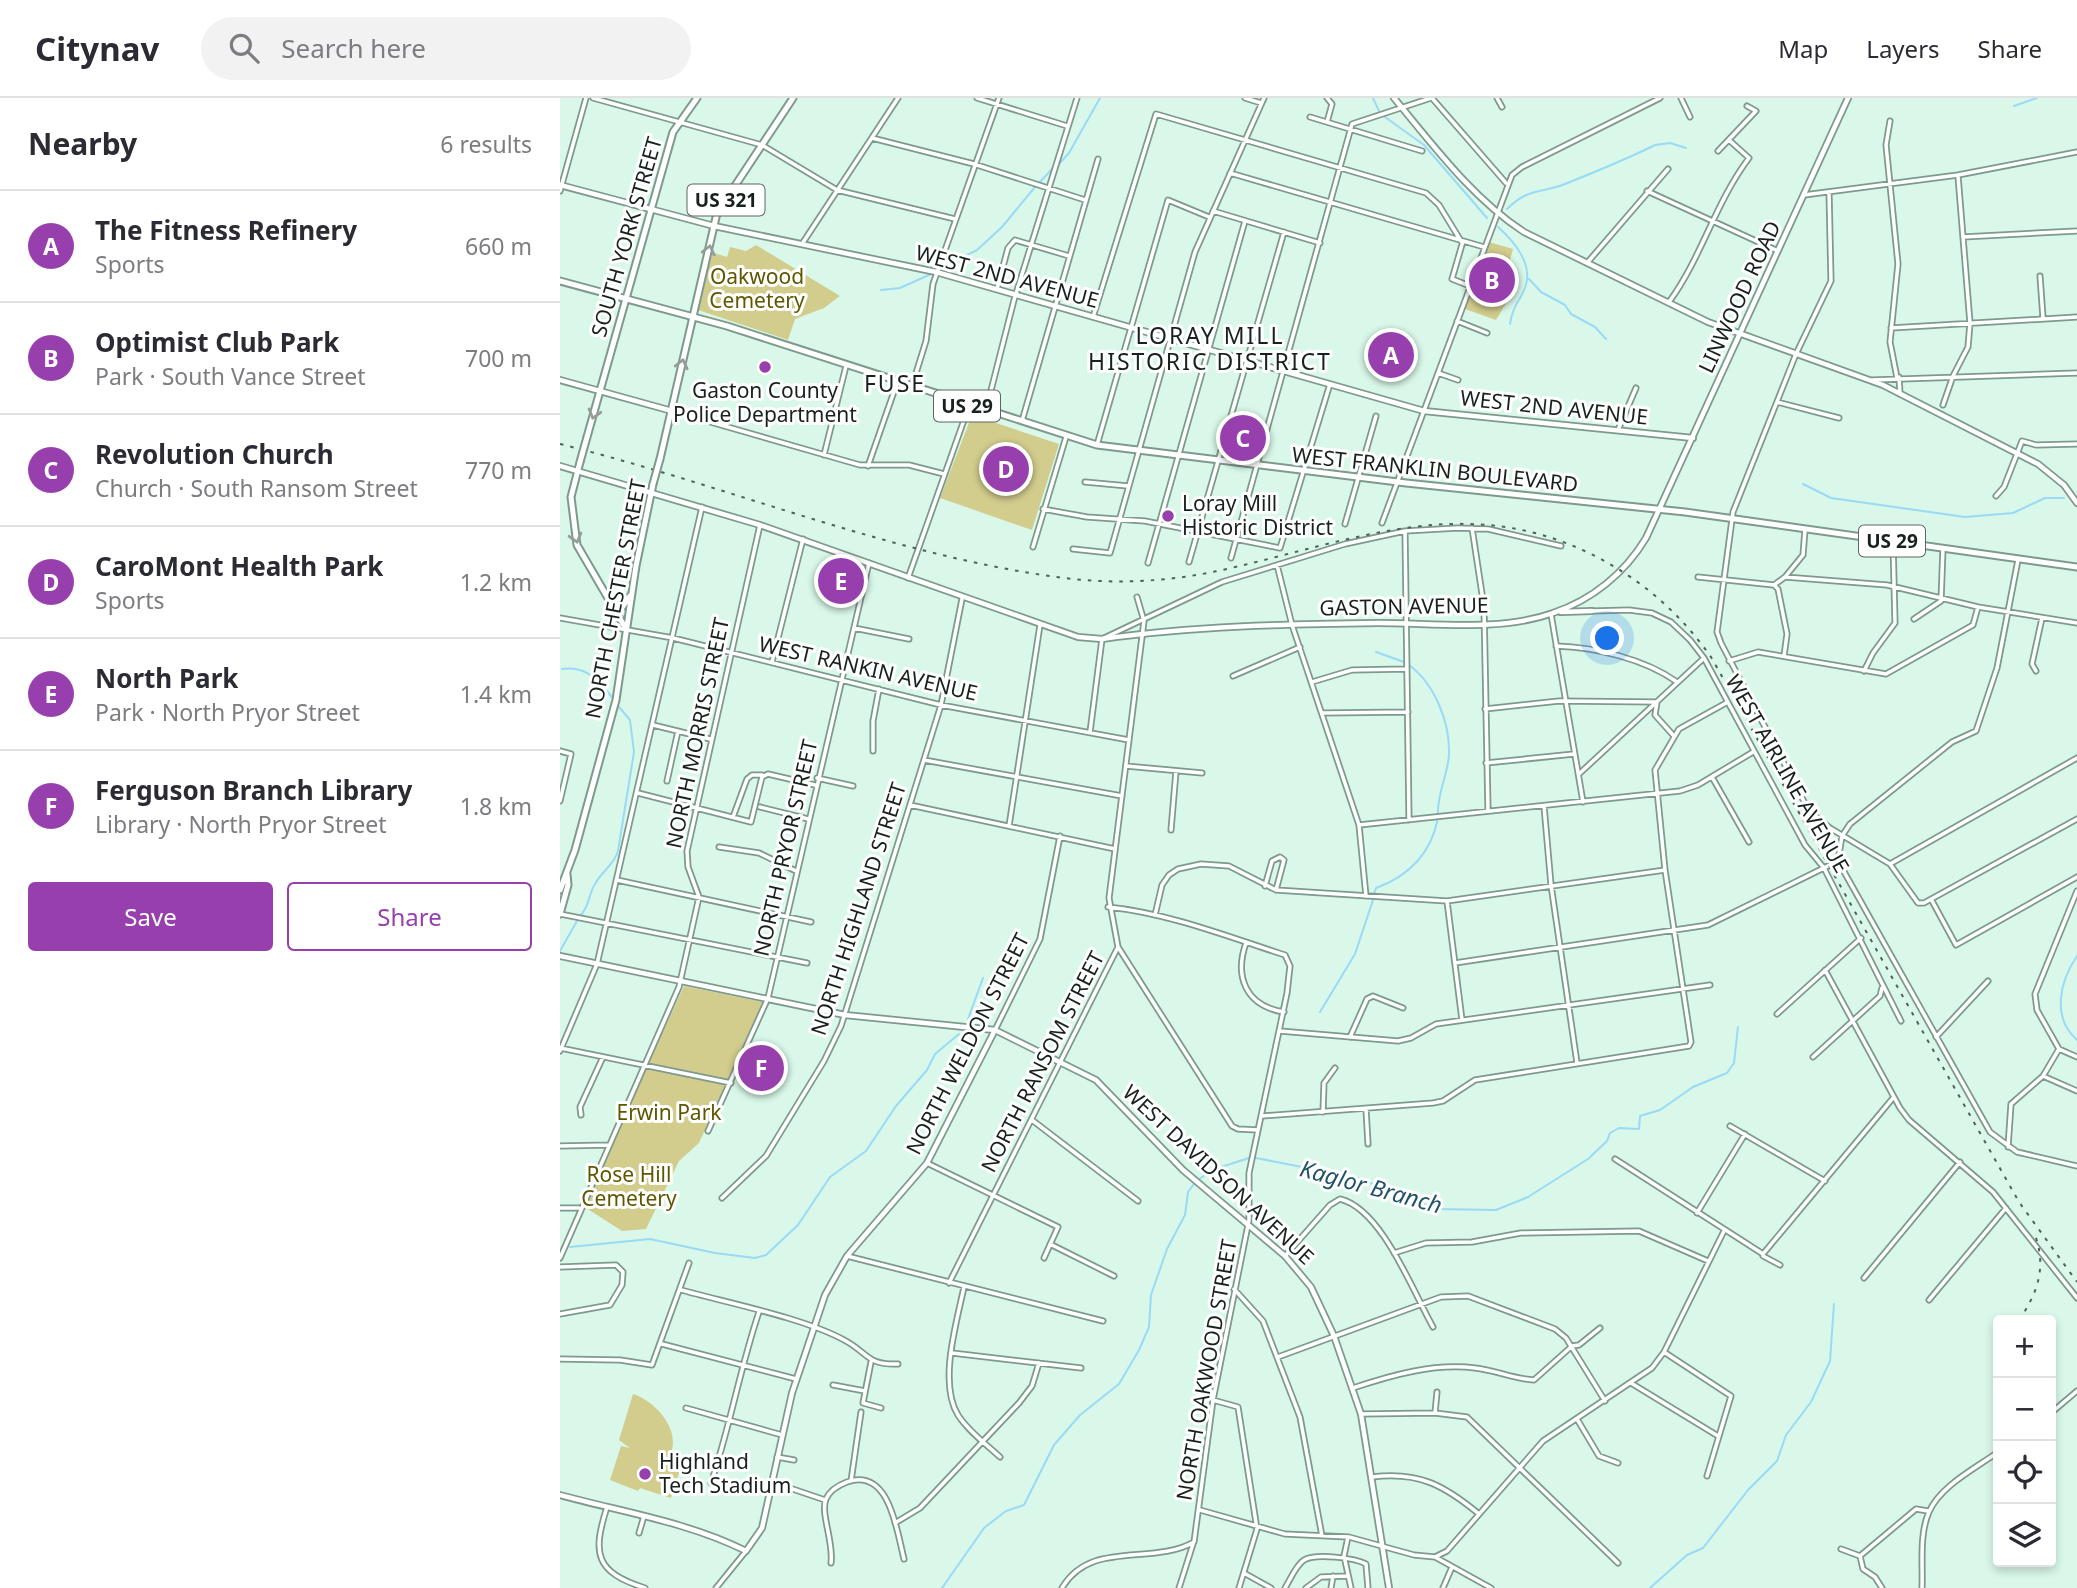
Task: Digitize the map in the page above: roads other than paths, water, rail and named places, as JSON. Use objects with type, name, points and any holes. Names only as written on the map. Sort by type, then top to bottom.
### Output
[{"type":"main road","name":"SOUTH YORK STREET","points":[[600,391],[678,121],[697,98]]},
{"type":"main road","name":"US 321","points":[[672,411],[719,209],[793,98]]},
{"type":"main road","name":"WEST FRANKLIN BOULEVARD","points":[[560,281],[693,317],[1097,445],[1357,478],[1660,510],[2077,567]]},
{"type":"main road","name":"US 321","points":[[600,391],[571,497],[573,531],[581,556],[626,629]]},
{"type":"main road","name":"NORTH CHESTER STREET","points":[[560,890],[567,874],[615,701],[632,590],[653,484],[672,411]]},
{"type":"main road","points":[[610,601],[617,606],[624,605],[632,590]]},
{"type":"main road","name":"NORTH CHESTER STREET","points":[[560,914],[568,885],[567,874]]},
{"type":"street","points":[[560,187],[586,98]]},
{"type":"street","points":[[593,98],[762,145],[837,190],[956,219]]},
{"type":"street","points":[[802,244],[898,98]]},
{"type":"street","points":[[977,98],[1067,126]]},
{"type":"street","points":[[912,388],[926,341],[930,295],[936,272],[999,98]]},
{"type":"street","points":[[986,412],[1014,300],[1018,296],[1077,98]]},
{"type":"street","points":[[1073,549],[1110,553],[1195,252],[1262,100],[1245,98]]},
{"type":"street","points":[[1327,98],[1332,104],[1327,122]]},
{"type":"street","points":[[1394,98],[1497,213],[1524,232],[1739,335],[1872,380],[2051,473],[2077,503]]},
{"type":"street","points":[[1231,558],[1351,128],[1355,122],[1431,98],[1507,184]]},
{"type":"street","points":[[1497,98],[1502,107]]},
{"type":"street","points":[[1382,523],[1507,184],[1522,167],[1660,98]]},
{"type":"street","points":[[1681,98],[1690,117]]},
{"type":"street","name":"LINWOOD ROAD","points":[[1660,510],[1849,98]]},
{"type":"street","points":[[1718,151],[1756,111],[1747,106]]},
{"type":"street","points":[[1093,317],[1156,114],[1341,166],[1432,196],[1462,241],[1452,280],[1470,286]]},
{"type":"street","points":[[1310,117],[1422,151]]},
{"type":"street","points":[[1890,121],[1886,145],[1898,264],[1890,347],[1900,394]]},
{"type":"street","points":[[872,138],[974,164],[1086,200]]},
{"type":"street","points":[[1669,302],[1684,279],[1729,184],[1749,158],[1729,140]]},
{"type":"street","points":[[1804,195],[1958,176],[2077,152]]},
{"type":"street","points":[[1022,423],[1098,159]]},
{"type":"street","points":[[1587,262],[1668,169]]},
{"type":"street","points":[[1230,173],[1484,247]]},
{"type":"street","points":[[1943,405],[1953,376],[1967,352],[1970,323],[1958,176]]},
{"type":"street","name":"WEST 2ND AVENUE","points":[[560,187],[714,226],[936,272],[1424,411],[1693,438]]},
{"type":"street","points":[[1647,191],[1778,251]]},
{"type":"street","points":[[1829,192],[1831,281],[1796,354],[1731,519],[1717,632],[1729,661],[1809,811],[1842,836],[1890,863],[1918,903],[1931,899],[2077,820]]},
{"type":"street","points":[[1097,445],[1168,200],[1210,217]]},
{"type":"street","points":[[1213,211],[1320,243]]},
{"type":"street","points":[[1148,563],[1245,221]]},
{"type":"street","points":[[1963,237],[2077,231]]},
{"type":"street","points":[[1189,562],[1284,232]]},
{"type":"street","points":[[997,290],[1010,243],[1015,240],[1069,256]]},
{"type":"street","points":[[2040,276],[2043,318]]},
{"type":"street","points":[[1891,328],[2077,317]]},
{"type":"street","points":[[1457,321],[1487,334]]},
{"type":"street","points":[[824,455],[846,366]]},
{"type":"street","points":[[1438,373],[1458,380]]},
{"type":"street","points":[[1872,380],[1898,377],[2077,373]]},
{"type":"street","points":[[560,380],[868,466],[909,465],[944,474]]},
{"type":"street","points":[[868,466],[897,383]]},
{"type":"street","points":[[1043,509],[1159,523],[1280,548],[1330,384]]},
{"type":"street","points":[[1618,430],[1636,388]]},
{"type":"street","points":[[1777,402],[1839,418]]},
{"type":"street","points":[[908,578],[969,406]]},
{"type":"street","points":[[1345,524],[1376,416]]},
{"type":"street","points":[[1033,547],[1066,437]]},
{"type":"street","points":[[1996,496],[2004,487],[2024,441],[2036,445],[2077,444]]},
{"type":"street","points":[[560,466],[803,539],[962,599],[1040,625],[1078,637],[1102,639],[1222,582],[1345,544],[1405,531],[1472,528],[1511,533],[1561,547]]},
{"type":"street","points":[[1084,482],[1129,486]]},
{"type":"street","points":[[702,507],[597,964],[560,1049],[731,1083]]},
{"type":"street","name":"GASTON AVENUE","points":[[1102,639],[1292,625],[1529,620],[1576,604],[1612,580],[1634,556],[1660,510]]},
{"type":"street","name":"NORTH MORRIS STREET","points":[[560,1258],[681,981],[699,897],[687,856],[710,739],[760,525]]},
{"type":"street","points":[[1472,528],[1483,589],[1488,811]]},
{"type":"street","points":[[1698,577],[1774,584],[1785,577],[1803,555],[1805,529]]},
{"type":"street","points":[[1405,531],[1409,820]]},
{"type":"street","points":[[772,662],[803,539]]},
{"type":"street","points":[[1864,671],[1873,653],[1895,623],[1894,541]]},
{"type":"street","points":[[1942,598],[1944,548]]},
{"type":"street","points":[[2018,560],[1992,686],[1976,731],[1952,742],[1906,782],[1856,819],[1842,836],[1838,861],[1990,1132],[2008,1147],[2077,1166]]},
{"type":"street","name":"NORTH PRYOR STREET","points":[[708,1131],[768,999],[817,778],[869,563]]},
{"type":"street","points":[[1277,565],[1292,625],[1359,825],[1366,897]]},
{"type":"street","points":[[1785,577],[1895,586],[1978,607],[2077,623]]},
{"type":"street","points":[[1774,584],[1778,589],[1787,629],[1784,656]]},
{"type":"street","name":"NORTH RANSOM STREET","points":[[950,1283],[1118,947],[1108,907],[1144,621],[1137,597]]},
{"type":"street","points":[[1914,619],[1942,598]]},
{"type":"street","name":"NORTH HIGHLAND STREET","points":[[722,1198],[766,1156],[825,1059],[845,1015],[941,705],[962,599]]},
{"type":"street","points":[[1584,599],[1585,607],[1592,611]]},
{"type":"street","points":[[1576,604],[1585,611]]},
{"type":"street","points":[[1729,661],[1758,652],[1884,674],[1973,625],[1978,607]]},
{"type":"street","name":"WEST AIRLINE AVENUE","points":[[1592,611],[1629,610],[1661,617],[1682,632],[1704,658],[1726,703],[1811,855],[1824,868],[1881,978],[1882,988],[1901,1021]]},
{"type":"street","points":[[1583,802],[1556,646],[1553,613],[1592,611]]},
{"type":"street","name":"WEST RANKIN AVENUE","points":[[560,618],[673,638],[941,705],[1129,740]]},
{"type":"street","points":[[2036,671],[2032,664],[2042,618]]},
{"type":"street","points":[[1009,826],[1040,625]]},
{"type":"street","points":[[854,628],[909,639]]},
{"type":"street","points":[[1090,732],[1102,639]]},
{"type":"street","points":[[1556,646],[1619,657],[1660,671],[1678,682]]},
{"type":"street","points":[[1233,676],[1300,647]]},
{"type":"street","points":[[1579,775],[1704,658]]},
{"type":"street","points":[[1312,682],[1352,670],[1407,669]]},
{"type":"street","points":[[873,751],[873,721],[879,689]]},
{"type":"street","points":[[1485,709],[1566,701],[1657,702]]},
{"type":"street","points":[[1657,702],[1656,715],[1673,735]]},
{"type":"street","points":[[1262,1116],[1433,1103],[1443,1101],[1475,1080],[1682,1048],[1691,1042],[1665,870],[1657,794],[1657,764],[1673,735],[1726,703]]},
{"type":"street","points":[[1322,713],[1408,712]]},
{"type":"street","points":[[653,725],[710,739]]},
{"type":"street","points":[[667,781],[678,731]]},
{"type":"street","points":[[560,751],[571,754],[560,801]]},
{"type":"street","points":[[1359,825],[1686,790],[1753,752]]},
{"type":"street","points":[[1486,763],[1575,754]]},
{"type":"street","points":[[1890,863],[2077,758]]},
{"type":"street","points":[[924,760],[1122,796]]},
{"type":"street","points":[[1126,766],[1202,774]]},
{"type":"street","points":[[1171,830],[1176,771]]},
{"type":"street","points":[[733,817],[747,779],[752,775],[766,775],[816,785]]},
{"type":"street","points":[[638,793],[751,822],[766,775]]},
{"type":"street","points":[[1712,777],[1749,842]]},
{"type":"street","points":[[817,778],[853,786]]},
{"type":"street","points":[[910,805],[1115,849]]},
{"type":"street","points":[[1544,806],[1550,885],[1577,1063]]},
{"type":"street","points":[[760,807],[808,819]]},
{"type":"street","name":"NORTH WELDON STREET","points":[[716,1588],[762,1528],[796,1380],[825,1294],[847,1256],[927,1163],[1040,939],[1060,836]]},
{"type":"street","points":[[719,847],[759,853],[796,871]]},
{"type":"street","points":[[1265,886],[1272,861],[1280,856],[1284,860],[1276,890]]},
{"type":"street","points":[[1455,962],[1675,931],[1725,919],[1838,861]]},
{"type":"street","points":[[1155,915],[1165,880],[1173,871],[1184,867],[1224,865],[1276,890],[1447,901],[1665,870]]},
{"type":"street","points":[[560,872],[567,874]]},
{"type":"street","points":[[1931,899],[1956,945],[2077,877]]},
{"type":"street","points":[[617,880],[811,922]]},
{"type":"street","points":[[2077,891],[2035,994],[2037,1010],[2059,1049],[2077,1057]]},
{"type":"street","points":[[1447,901],[1462,1020]]},
{"type":"street","points":[[1108,907],[1155,915],[1246,943],[1239,968],[1243,981],[1262,1006],[1284,1012]]},
{"type":"street","points":[[560,914],[807,963]]},
{"type":"street","points":[[1777,1014],[1861,938]]},
{"type":"street","name":"NORTH OAKWOOD STREET","points":[[1179,1588],[1194,1542],[1213,1400],[1248,1226],[1248,1180],[1284,1012],[1289,976],[1289,959],[1285,955],[1246,943]]},
{"type":"street","points":[[1118,947],[1232,1126],[1258,1130]]},
{"type":"street","name":"WEST DAVIDSON AVENUE","points":[[560,956],[845,1015],[995,1030],[1096,1080],[1183,1170],[1285,1256],[1311,1287],[1334,1336],[1362,1414],[1389,1588]]},
{"type":"street","points":[[1825,971],[1893,1098],[1909,1120],[1993,1192],[2077,1298]]},
{"type":"street","points":[[1936,1037],[1988,981]]},
{"type":"street","points":[[1280,1031],[1405,1040],[1430,1026],[1462,1020],[1710,985]]},
{"type":"street","points":[[1813,1057],[1880,996],[1882,988]]},
{"type":"street","points":[[1350,1037],[1367,999],[1373,996],[1403,1008]]},
{"type":"street","points":[[2008,1147],[2011,1104],[2043,1076],[2059,1049]]},
{"type":"street","points":[[581,1115],[580,1107],[603,1057]]},
{"type":"street","points":[[1322,1112],[1323,1088],[1335,1068]]},
{"type":"street","points":[[2043,1076],[2077,1091]]},
{"type":"street","points":[[1761,1255],[1893,1098]]},
{"type":"street","points":[[1366,1110],[1368,1144]]},
{"type":"street","points":[[1032,1120],[1138,1201]]},
{"type":"street","points":[[1730,1126],[1825,1181]]},
{"type":"street","points":[[1696,1213],[1745,1135]]},
{"type":"street","points":[[560,1146],[609,1145]]},
{"type":"street","points":[[1615,1159],[1780,1265]]},
{"type":"street","points":[[1864,1278],[1960,1162]]},
{"type":"street","points":[[927,1163],[1058,1227],[1044,1258]]},
{"type":"street","points":[[1285,1256],[1330,1205],[1340,1199],[1352,1203],[1383,1235],[1433,1327]]},
{"type":"street","points":[[560,1208],[580,1208]]},
{"type":"street","points":[[1929,1300],[2006,1209]]},
{"type":"street","points":[[1394,1253],[1426,1242],[1472,1242],[1521,1233],[1639,1231],[1708,1261]]},
{"type":"street","points":[[1435,1557],[1447,1551],[1519,1466],[1555,1431],[1652,1368],[1664,1352],[1724,1231]]},
{"type":"street","points":[[1050,1244],[1115,1276]]},
{"type":"street","points":[[847,1256],[1103,1321]]},
{"type":"street","points":[[560,1359],[620,1360],[652,1365],[662,1344],[689,1264]]},
{"type":"street","points":[[560,1267],[608,1265],[621,1268],[622,1285],[610,1305],[560,1314]]},
{"type":"street","points":[[964,1287],[952,1353],[949,1386],[952,1403],[964,1423],[1000,1457]]},
{"type":"street","points":[[1234,1289],[1263,1321],[1307,1438],[1322,1536]]},
{"type":"street","points":[[681,1290],[844,1339],[871,1362],[898,1364]]},
{"type":"street","points":[[1278,1357],[1446,1296],[1468,1296],[1552,1327],[1572,1346],[1605,1401]]},
{"type":"street","points":[[711,1483],[741,1365],[759,1312]]},
{"type":"street","points":[[1353,1388],[1387,1377],[1444,1367],[1477,1368],[1534,1380],[1572,1346],[1579,1345],[1600,1328]]},
{"type":"street","points":[[662,1344],[796,1380]]},
{"type":"street","points":[[1664,1352],[1731,1396],[1707,1476]]},
{"type":"street","points":[[952,1353],[1081,1368]]},
{"type":"street","points":[[871,1362],[863,1403],[881,1408]]},
{"type":"street","points":[[895,1524],[911,1516],[984,1442],[1029,1390],[1039,1363]]},
{"type":"street","points":[[1631,1383],[1718,1436]]},
{"type":"street","points":[[833,1385],[865,1391]]},
{"type":"street","points":[[2056,1409],[2077,1391]]},
{"type":"street","points":[[1435,1413],[1437,1392]]},
{"type":"street","points":[[1213,1400],[1232,1404],[1240,1411],[1255,1526],[1239,1588]]},
{"type":"street","points":[[686,1408],[782,1436]]},
{"type":"street","points":[[851,1481],[861,1412]]},
{"type":"street","points":[[1362,1414],[1435,1413],[1467,1417],[1618,1563]]},
{"type":"street","points":[[1576,1419],[1599,1457],[1618,1463]]},
{"type":"street","points":[[1922,1588],[1924,1532],[1929,1511],[1950,1488],[1993,1456]]},
{"type":"street","points":[[778,1457],[794,1460]]},
{"type":"street","points":[[1372,1477],[1408,1474],[1452,1493],[1479,1514]]},
{"type":"street","points":[[831,1563],[833,1545],[825,1515],[825,1500],[837,1486],[851,1481],[873,1485],[883,1493],[904,1559]]},
{"type":"street","points":[[772,1482],[825,1500]]},
{"type":"street","points":[[560,1495],[645,1516],[728,1542],[746,1551]]},
{"type":"street","points":[[608,1505],[598,1539],[600,1558],[614,1575],[645,1588]]},
{"type":"street","points":[[1860,1556],[1916,1509],[1929,1511]]},
{"type":"street","points":[[1199,1510],[1296,1536],[1348,1537],[1435,1557],[1491,1588]]},
{"type":"street","points":[[639,1533],[645,1516]]},
{"type":"street","points":[[1348,1537],[1344,1558],[1350,1588]]},
{"type":"street","points":[[1062,1588],[1074,1570],[1090,1563],[1124,1555],[1170,1550],[1194,1542]]},
{"type":"street","points":[[1841,1549],[1860,1556]]},
{"type":"street","points":[[1860,1556],[1863,1569],[1875,1577],[1882,1588]]},
{"type":"street","points":[[1285,1588],[1301,1561],[1308,1558],[1344,1558],[1366,1564],[1368,1588]]},
{"type":"street","points":[[1443,1588],[1452,1567]]},
{"type":"street","points":[[1244,1573],[1271,1588]]},
{"type":"street","points":[[1331,1588],[1333,1576]]},
{"type":"street","points":[[1306,1588],[1321,1577],[1347,1576]]},
{"type":"waterway","points":[[1059,164],[1069,153],[1100,98]]},
{"type":"waterway","points":[[1373,98],[1379,111]]},
{"type":"waterway","points":[[2014,106],[2037,98]]},
{"type":"waterway","points":[[1385,117],[1424,145],[1487,218]]},
{"type":"waterway","points":[[1507,209],[1528,194],[1565,184],[1655,145],[1670,143],[1686,148]]},
{"type":"waterway","points":[[1040,182],[1052,169]]},
{"type":"waterway","points":[[941,268],[977,250],[1002,227],[1035,187]]},
{"type":"waterway","points":[[1498,227],[1516,246],[1527,271],[1525,288],[1514,308],[1510,324]]},
{"type":"waterway","points":[[881,290],[900,288],[931,274]]},
{"type":"waterway","points":[[1529,279],[1541,292],[1565,305],[1571,314],[1595,327],[1606,339]]},
{"type":"waterway","points":[[1803,484],[1831,498],[1965,517],[2013,513],[2045,498],[2064,498]]},
{"type":"waterway","points":[[1376,652],[1404,662]]},
{"type":"waterway","points":[[1409,665],[1433,693],[1447,730],[1449,754],[1438,814]]},
{"type":"waterway","points":[[562,669],[585,672],[596,679],[612,697]]},
{"type":"waterway","points":[[580,916],[595,884],[618,851],[634,752],[630,720],[619,707]]},
{"type":"waterway","points":[[1374,894],[1376,888],[1399,877],[1417,862],[1430,842],[1438,818]]},
{"type":"waterway","points":[[1320,1012],[1355,954],[1373,900]]},
{"type":"waterway","points":[[560,951],[577,921]]},
{"type":"waterway","points":[[2077,956],[2066,976],[2061,999],[2064,1021],[2077,1040]]},
{"type":"waterway","points":[[968,1019],[983,978]]},
{"type":"waterway","name":"Kaglor Branch","points":[[1256,1158],[1358,1178],[1436,1209],[1496,1210],[1528,1197],[1588,1159],[1607,1141],[1610,1133],[1619,1128],[1639,1129],[1640,1116],[1660,1110],[1693,1087],[1727,1073],[1734,1063],[1738,1027]]},
{"type":"waterway","points":[[570,1247],[650,1239],[715,1253],[755,1258],[766,1255],[798,1225],[830,1177],[866,1151],[896,1106],[927,1070],[935,1054],[959,1034]]},
{"type":"waterway","name":"Kaglor Branch","points":[[1199,1179],[1215,1169],[1249,1158]]},
{"type":"waterway","name":"Kaglor Branch","points":[[942,1588],[984,1528],[1006,1511],[1024,1505],[1054,1445],[1080,1415],[1119,1384],[1149,1327],[1151,1295],[1167,1249],[1185,1215],[1188,1192],[1194,1184]]},
{"type":"waterway","points":[[1650,1588],[1687,1555],[1703,1548],[1748,1490],[1777,1461],[1786,1435],[1811,1402],[1830,1361],[1834,1304]]},
{"type":"railway","points":[[560,444],[869,536],[994,566],[1057,577],[1119,581],[1181,577],[1222,570],[1361,536],[1452,524],[1497,526],[1544,535],[1591,554],[1626,574],[1658,598],[1686,626],[1711,657],[2019,1202],[2077,1282]]},
{"type":"railway","points":[[2022,1315],[2031,1300],[2040,1270],[2035,1235]]},
{"type":"place","name":"Optimist Club Park","points":[[1492,280]]},
{"type":"place","name":"The Fitness Refinery","points":[[1391,355]]},
{"type":"place","name":"Gaston County Police Department","points":[[765,367]]},
{"type":"place","name":"Revolution Church","points":[[1243,438]]},
{"type":"place","name":"CaroMont Health Park","points":[[1006,469]]},
{"type":"place","name":"Loray Mill Historic District","points":[[1168,516]]},
{"type":"place","name":"North Park","points":[[841,581]]},
{"type":"place","name":"Ferguson Branch Library","points":[[761,1068]]},
{"type":"place","name":"Highland Tech Stadium","points":[[645,1474]]},
{"type":"district","name":"LORAY MILL HISTORIC DISTRICT","points":[[1210,349]]},
{"type":"district","name":"FUSE","points":[[895,384]]},
{"type":"park label","name":"Oakwood Cemetery","points":[[757,289]]},
{"type":"park label","name":"Erwin Park","points":[[669,1113]]},
{"type":"park label","name":"Rose Hill Cemetery","points":[[629,1187]]}]
